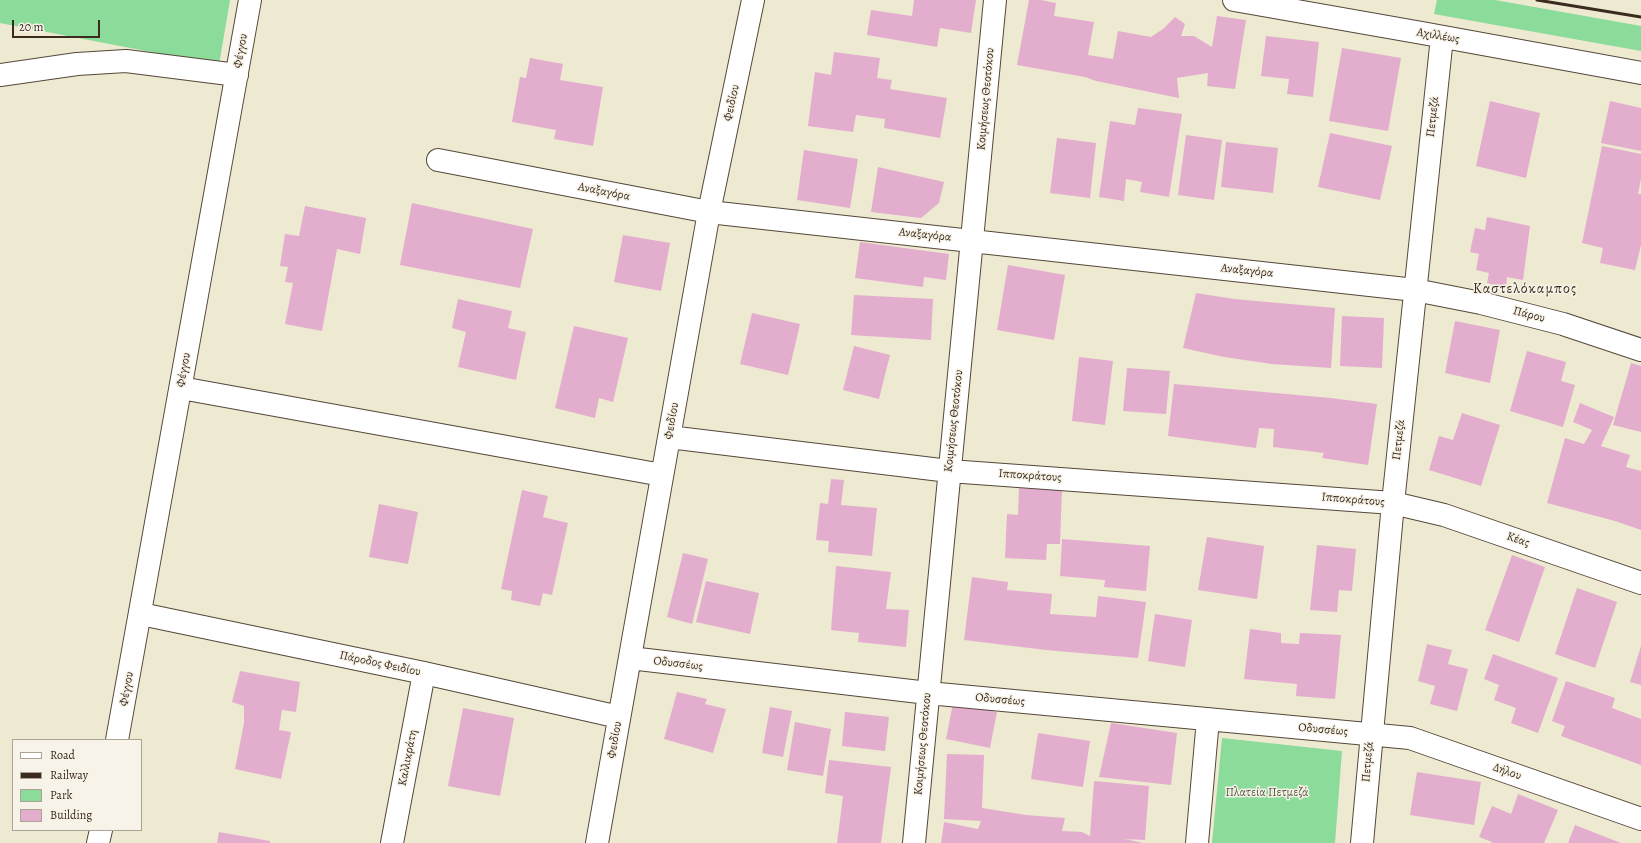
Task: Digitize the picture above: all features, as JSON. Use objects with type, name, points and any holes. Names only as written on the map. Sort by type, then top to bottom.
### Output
[{"type":"street","name":"Φέγγου","points":[[117,739],[141,614],[250,0]]},
{"type":"street","name":"Φειδίου","points":[[597,843],[668,437],[710,212],[753,0]]},
{"type":"street","name":"Κοιμήσεως Θεοτόκου","points":[[914,843],[995,0]]},
{"type":"street","name":"Αχιλλέως","points":[[1234,0],[1442,36],[1641,73]]},
{"type":"street","name":"Πετμεζά","points":[[1362,843],[1393,503],[1442,36]]},
{"type":"street","points":[[0,75],[77,64],[126,61],[237,75]]},
{"type":"street","name":"Αναξαγόρα","points":[[438,160],[710,212],[1415,290]]},
{"type":"street","name":"Πάρου","points":[[1415,290],[1481,303],[1556,322],[1641,350]]},
{"type":"street","points":[[181,388],[662,475]]},
{"type":"street","name":"Ιπποκράτους","points":[[668,437],[949,471],[1393,503]]},
{"type":"street","name":"Κέας","points":[[1393,503],[1450,517],[1641,583]]},
{"type":"street","name":"Πάροδος Φειδίου","points":[[141,614],[424,673],[619,717]]},
{"type":"street","name":"Οδυσσέως","points":[[630,658],[928,693],[1371,734]]},
{"type":"street","name":"Καλλικράτη","points":[[392,843],[424,673]]},
{"type":"street","points":[[1197,843],[1208,719]]},
{"type":"street","name":"Δήλου","points":[[1371,734],[1410,738],[1641,819]]},
{"type":"street","points":[[98,843],[101,831]]},
{"type":"green space","points":[[0,0],[230,0],[219,65],[0,23]]},
{"type":"green space","points":[[1437,0],[1495,0],[1641,26],[1641,51],[1434,14]]},
{"type":"green space","name":"Πλατεία Πετμεζά","points":[[1222,738],[1342,751],[1335,843],[1212,843]]},
{"type":"building","points":[[914,0],[976,0],[971,33],[940,28],[937,47],[867,35],[871,10],[912,16]]},
{"type":"building","points":[[1029,0],[1041,0],[1056,3],[1054,16],[1094,22],[1088,55],[1113,59],[1118,31],[1151,37],[1163,29],[1175,17],[1185,24],[1181,36],[1194,36],[1212,47],[1217,16],[1246,20],[1235,89],[1207,86],[1208,73],[1177,78],[1179,98],[1096,81],[1085,77],[1017,65]]},
{"type":"building","points":[[1266,36],[1319,42],[1313,97],[1287,94],[1289,79],[1261,76]]},
{"type":"building","points":[[1342,48],[1401,58],[1388,131],[1329,121]]},
{"type":"building","points":[[834,52],[880,58],[877,78],[892,80],[890,89],[947,98],[940,138],[884,128],[885,119],[856,115],[853,132],[808,126],[815,72],[831,75]]},
{"type":"building","points":[[530,58],[563,64],[560,80],[603,87],[593,146],[554,139],[556,130],[512,122],[520,77],[526,78]]},
{"type":"building","points":[[1490,101],[1540,113],[1526,178],[1476,166]]},
{"type":"building","points":[[1610,101],[1641,108],[1641,151],[1601,143]]},
{"type":"building","points":[[1138,108],[1182,114],[1169,197],[1140,192],[1142,182],[1126,179],[1124,201],[1099,197],[1110,121],[1135,125]]},
{"type":"building","points":[[1330,133],[1392,146],[1380,200],[1318,187]]},
{"type":"building","points":[[1186,135],[1222,140],[1214,200],[1178,195]]},
{"type":"building","points":[[1057,138],[1096,143],[1090,198],[1050,193]]},
{"type":"building","points":[[1226,142],[1278,148],[1273,193],[1221,187]]},
{"type":"building","points":[[1602,146],[1641,154],[1641,179],[1638,194],[1641,194],[1641,245],[1635,270],[1600,263],[1603,248],[1582,243]]},
{"type":"building","points":[[804,150],[858,159],[850,208],[797,200]]},
{"type":"building","points":[[878,167],[944,182],[939,203],[921,218],[871,212]]},
{"type":"building","points":[[412,203],[533,229],[520,288],[400,265]]},
{"type":"building","points":[[305,206],[366,218],[360,254],[337,249],[322,331],[285,324],[293,283],[285,282],[288,267],[280,266],[285,234],[299,236]]},
{"type":"building","points":[[1487,217],[1530,226],[1523,280],[1507,277],[1506,288],[1487,283],[1489,273],[1476,270],[1479,254],[1470,252],[1475,228],[1485,230]]},
{"type":"building","points":[[623,235],[670,243],[661,291],[614,282]]},
{"type":"building","points":[[860,242],[949,254],[946,280],[924,277],[923,287],[855,278]]},
{"type":"building","points":[[1008,265],[1065,275],[1054,340],[997,330]]},
{"type":"building","points":[[1196,293],[1234,299],[1335,308],[1331,368],[1272,364],[1224,357],[1183,348]]},
{"type":"building","points":[[854,295],[933,299],[931,340],[851,335]]},
{"type":"building","points":[[458,299],[512,311],[508,328],[526,332],[516,380],[458,367],[466,332],[452,328]]},
{"type":"building","points":[[752,313],[800,324],[788,375],[740,364]]},
{"type":"building","points":[[1342,316],[1384,318],[1382,368],[1340,366]]},
{"type":"building","points":[[1455,321],[1500,330],[1490,383],[1445,373]]},
{"type":"building","points":[[574,326],[628,338],[613,402],[599,398],[595,418],[555,408]]},
{"type":"building","points":[[854,346],[890,355],[879,399],[843,390]]},
{"type":"building","points":[[1527,351],[1566,362],[1561,381],[1575,385],[1563,427],[1510,411]]},
{"type":"building","points":[[1079,357],[1113,361],[1105,425],[1072,421]]},
{"type":"building","points":[[1631,363],[1641,366],[1641,432],[1613,425]]},
{"type":"building","points":[[1127,368],[1170,371],[1166,414],[1123,411]]},
{"type":"building","points":[[1174,384],[1331,398],[1377,404],[1368,465],[1322,458],[1324,453],[1273,447],[1274,429],[1259,428],[1256,448],[1168,436]]},
{"type":"building","points":[[1580,403],[1614,417],[1601,446],[1630,455],[1626,467],[1641,471],[1641,530],[1615,521],[1547,503],[1565,438],[1584,444],[1592,430],[1573,422]]},
{"type":"building","points":[[1462,413],[1500,425],[1481,486],[1429,470],[1439,436],[1453,440]]},
{"type":"building","points":[[831,479],[844,480],[841,505],[877,508],[872,556],[828,552],[829,541],[816,540],[820,503],[828,504]]},
{"type":"building","points":[[1019,488],[1062,490],[1060,544],[1047,544],[1046,560],[1005,558],[1007,514],[1018,515]]},
{"type":"building","points":[[522,490],[548,496],[543,517],[568,523],[552,595],[543,593],[540,606],[511,600],[512,591],[501,589]]},
{"type":"building","points":[[379,504],[418,512],[408,564],[369,557]]},
{"type":"building","points":[[1207,537],[1264,546],[1257,599],[1198,590]]},
{"type":"building","points":[[1062,539],[1150,546],[1146,591],[1104,587],[1105,580],[1060,576]]},
{"type":"building","points":[[1317,545],[1356,549],[1352,591],[1339,590],[1337,612],[1310,610]]},
{"type":"building","points":[[683,553],[708,559],[692,624],[667,617]]},
{"type":"building","points":[[1512,555],[1545,567],[1519,642],[1485,630]]},
{"type":"building","points":[[836,566],[891,572],[886,609],[909,610],[906,647],[858,642],[859,633],[831,630]]},
{"type":"building","points":[[972,577],[1008,582],[1007,590],[1052,594],[1050,614],[1096,617],[1098,596],[1146,602],[1138,658],[1046,650],[964,640]]},
{"type":"building","points":[[706,581],[759,593],[750,634],[696,622]]},
{"type":"building","points":[[1577,588],[1617,602],[1595,668],[1555,654]]},
{"type":"building","points":[[1155,614],[1192,620],[1185,667],[1148,661]]},
{"type":"building","points":[[1250,629],[1281,633],[1281,643],[1299,644],[1300,633],[1341,635],[1335,699],[1296,696],[1297,684],[1244,679]]},
{"type":"building","points":[[1427,644],[1452,650],[1448,664],[1468,669],[1457,711],[1430,704],[1435,686],[1418,681]]},
{"type":"building","points":[[1641,646],[1641,685],[1630,682]]},
{"type":"building","points":[[1493,654],[1558,678],[1538,733],[1511,723],[1516,708],[1494,700],[1499,685],[1484,679]]},
{"type":"building","points":[[240,671],[300,682],[296,712],[282,710],[279,730],[291,732],[281,779],[235,769],[244,723],[244,706],[232,702]]},
{"type":"building","points":[[1566,681],[1615,698],[1612,708],[1641,719],[1641,765],[1561,736],[1565,726],[1552,721]]},
{"type":"building","points":[[677,692],[707,699],[705,704],[726,709],[713,753],[664,739]]},
{"type":"building","points":[[953,703],[997,712],[990,748],[946,739]]},
{"type":"building","points":[[770,707],[792,711],[783,757],[762,753]]},
{"type":"building","points":[[463,708],[514,718],[500,796],[448,786]]},
{"type":"building","points":[[845,712],[889,717],[885,751],[842,746]]},
{"type":"building","points":[[795,722],[831,729],[823,776],[787,770]]},
{"type":"building","points":[[1111,723],[1177,733],[1171,785],[1099,777]]},
{"type":"building","points":[[1038,733],[1090,741],[1083,787],[1031,779]]},
{"type":"building","points":[[947,754],[984,755],[982,808],[1026,815],[1065,818],[1062,831],[1082,832],[1090,836],[1094,781],[1149,786],[1145,840],[1125,839],[1143,843],[941,843],[944,822],[978,829],[981,821],[944,819]]},
{"type":"building","points":[[829,760],[891,767],[881,843],[837,843],[843,796],[825,793]]},
{"type":"building","points":[[1417,772],[1481,782],[1474,825],[1410,815]]},
{"type":"building","points":[[1518,794],[1558,810],[1544,843],[1491,843],[1492,842],[1479,837],[1492,806],[1511,814]]},
{"type":"building","points":[[1575,825],[1621,843],[1568,843]]},
{"type":"building","points":[[219,832],[270,841],[270,843],[217,843]]},
{"type":"railway","points":[[1537,0],[1641,17]]},
{"type":"district","name":"Καστελόκαμπος","points":[[1525,290]]}]
